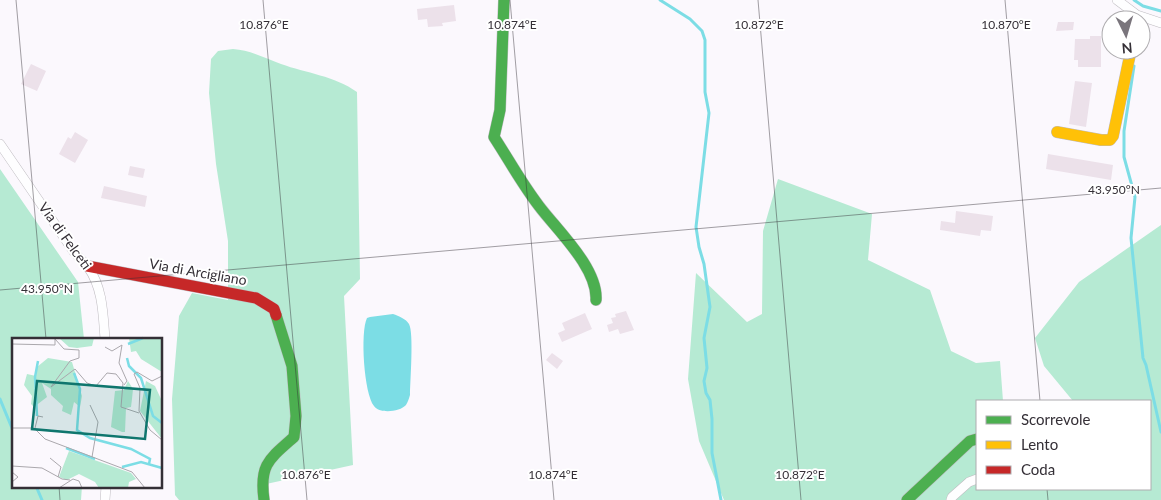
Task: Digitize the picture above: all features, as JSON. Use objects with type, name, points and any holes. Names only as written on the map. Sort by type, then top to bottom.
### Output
[{"type":"street","points":[[504,0],[500,110],[494,137],[539,206],[582,260],[598,293],[596,300]]},
{"type":"street","points":[[1117,0],[1128,10]]},
{"type":"street","points":[[1057,132],[1110,140],[1113,136],[1129,60]]},
{"type":"street","name":"Via di Felceti","points":[[0,144],[74,252],[87,266],[100,294],[105,338]]},
{"type":"street","name":"Via di Arcigliano","points":[[87,266],[256,298],[274,310],[292,366],[296,416],[294,437],[266,463],[261,486],[264,500]]},
{"type":"street","points":[[907,500],[970,442],[976,439]]},
{"type":"street","points":[[951,500],[969,482],[976,479]]},
{"type":"green space","points":[[233,49],[330,78],[357,92],[360,279],[344,296],[353,465],[257,486],[260,500],[179,500],[175,495],[172,399],[179,316],[192,293],[228,300],[228,241],[216,164],[209,93],[211,59],[218,51]]},
{"type":"green space","points":[[0,169],[78,282],[84,338],[12,338],[12,488],[82,488],[81,500],[0,500]]},
{"type":"green space","points":[[778,179],[872,214],[868,260],[930,290],[951,351],[976,363],[1000,361],[1003,400],[976,400],[976,490],[1151,490],[1151,400],[1072,400],[1044,366],[1035,338],[1079,282],[1161,225],[1161,500],[724,500],[699,441],[688,379],[696,273],[747,322],[762,314],[763,231]]},
{"type":"water","points":[[393,314],[409,324],[412,347],[410,395],[407,404],[403,407],[395,411],[385,411],[374,406],[368,389],[364,363],[364,336],[367,318]]},
{"type":"building","points":[[454,5],[456,21],[442,23],[443,26],[428,27],[427,19],[418,20],[417,9]]},
{"type":"building","points":[[1058,22],[1074,22],[1073,30],[1056,31]]},
{"type":"building","points":[[1090,36],[1101,36],[1101,67],[1078,67],[1078,60],[1074,60],[1075,39],[1090,39]]},
{"type":"building","points":[[31,64],[46,71],[37,91],[21,84]]},
{"type":"building","points":[[1075,81],[1092,83],[1086,127],[1069,124]]},
{"type":"building","points":[[75,132],[88,140],[75,163],[59,154],[68,137],[71,139]]},
{"type":"building","points":[[1048,154],[1113,165],[1111,180],[1046,169]]},
{"type":"building","points":[[130,166],[145,169],[143,178],[128,175]]},
{"type":"building","points":[[104,186],[147,196],[145,207],[101,198]]},
{"type":"building","points":[[956,211],[993,216],[991,231],[981,230],[980,236],[940,230],[941,221],[955,223]]},
{"type":"building","points":[[626,311],[634,330],[620,334],[618,329],[609,332],[607,325],[613,323],[611,318],[616,317],[615,314]]},
{"type":"building","points":[[585,313],[592,329],[562,342],[558,333],[565,330],[562,323]]},
{"type":"building","points":[[552,353],[563,361],[557,369],[546,360]]},
{"type":"waterway","points":[[660,0],[690,19],[702,31],[705,40],[705,92],[709,113],[696,227],[704,264],[710,307],[704,338],[707,368],[704,381],[706,393],[710,400],[712,453],[721,500]]},
{"type":"waterway","points":[[1134,0],[1143,6],[1161,11]]},
{"type":"waterway","points":[[1134,66],[1124,131],[1124,157],[1135,197],[1131,238],[1143,358],[1161,432]]},
{"type":"waterway","points":[[0,399],[12,428]]},
{"type":"waterway","points":[[37,488],[42,500]]},
{"type":"traffic: fast","points":[[504,0],[500,110],[494,137],[533,198],[584,263],[595,288],[596,300]]},
{"type":"traffic: fast","points":[[264,500],[263,478],[265,470],[272,457],[294,437],[296,416],[292,366],[276,315]]},
{"type":"traffic: fast","points":[[907,500],[970,441],[976,439]]},
{"type":"traffic: slow","points":[[1057,132],[1110,140],[1113,136],[1129,60]]},
{"type":"traffic: jam","points":[[87,266],[256,298],[274,309],[276,315]]}]
